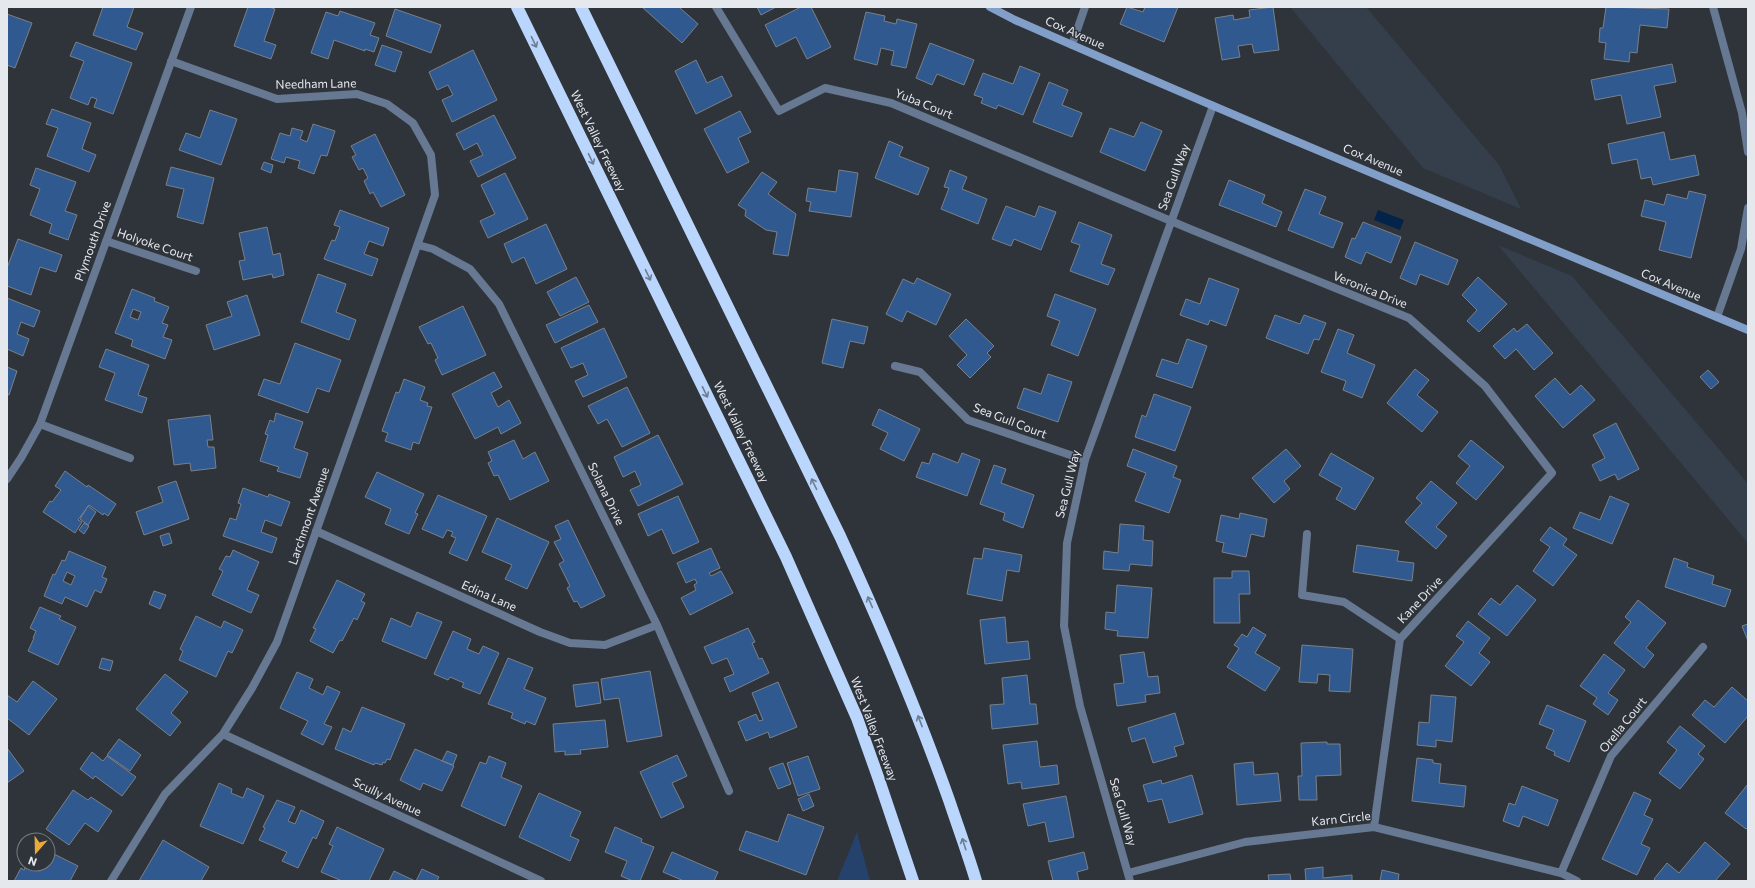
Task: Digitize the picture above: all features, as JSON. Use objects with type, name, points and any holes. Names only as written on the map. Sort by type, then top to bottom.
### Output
[{"type":"highway","name":"West Valley Freeway","points":[[517,7],[786,558],[857,718],[913,881]]},
{"type":"highway","points":[[581,7],[840,536],[866,593],[890,648],[933,756],[976,881]]},
{"type":"main road","name":"Cox Avenue","points":[[990,7],[1072,45],[1213,106],[1507,231],[1748,330]]},
{"type":"street","name":"Plymouth Drive","points":[[7,479],[21,458],[40,424],[191,7]]},
{"type":"street","name":"Yuba Court","points":[[716,7],[779,111],[825,88],[891,103],[1171,220]]},
{"type":"street","points":[[1072,45],[1085,7]]},
{"type":"street","points":[[1713,7],[1742,113],[1748,152]]},
{"type":"street","name":"Needham Lane","points":[[171,61],[277,99],[358,94],[387,104],[412,123]]},
{"type":"street","name":"Sea Gull Way","points":[[1129,877],[1080,706],[1064,626],[1067,543],[1085,460],[1213,106]]},
{"type":"street","name":"Larchmont Avenue","points":[[111,881],[165,794],[223,734],[252,688],[277,642],[435,195],[431,155],[412,123]]},
{"type":"street","points":[[1717,317],[1741,249],[1748,208]]},
{"type":"street","name":"Veronica Drive","points":[[1171,220],[1409,318],[1485,386],[1552,473]]},
{"type":"street","name":"Holyoke Court","points":[[106,241],[196,271]]},
{"type":"street","name":"Solana Drive","points":[[418,245],[433,249],[470,269],[499,304],[658,625],[729,791]]},
{"type":"street","name":"Sea Gull Court","points":[[895,366],[920,372],[968,420],[1085,460]]},
{"type":"street","points":[[40,424],[130,458]]},
{"type":"street","name":"Kane Drive","points":[[1374,827],[1400,640],[1552,473]]},
{"type":"street","name":"Edina Lane","points":[[316,530],[540,632],[570,644],[604,645],[658,625]]},
{"type":"street","points":[[1308,534],[1302,595],[1344,602],[1400,640]]},
{"type":"street","name":"Orella Court","points":[[1561,873],[1611,756],[1704,647]]},
{"type":"street","name":"Scully Avenue","points":[[223,734],[541,881]]},
{"type":"street","name":"Karn Circle","points":[[1129,877],[1245,842],[1374,827],[1561,873],[1577,881]]},
{"type":"shaded area","points":[[1290,7],[1366,7],[1499,165],[1521,209],[1423,168]]},
{"type":"shaded area","points":[[1378,210],[1404,220],[1400,230],[1374,220]]},
{"type":"shaded area","points":[[1498,245],[1572,276],[1723,454],[1748,484],[1748,543]]},
{"type":"shaded area","points":[[857,832],[870,881],[837,881]]},
{"type":"building","points":[[103,7],[134,7],[127,27],[143,33],[136,50],[93,35]]},
{"type":"building","points":[[248,7],[269,7],[275,9],[264,41],[276,45],[271,59],[234,46]]},
{"type":"building","points":[[642,7],[679,7],[698,24],[682,43]]},
{"type":"building","points":[[757,7],[776,7],[761,15]]},
{"type":"building","points":[[801,7],[811,7],[831,47],[807,59],[796,37],[776,47],[765,25]]},
{"type":"building","points":[[1127,7],[1143,12],[1145,7],[1178,7],[1164,42],[1120,24]]},
{"type":"building","points":[[1273,7],[1279,50],[1254,53],[1252,44],[1238,46],[1240,57],[1222,60],[1215,18],[1233,15],[1234,20],[1250,17],[1249,10]]},
{"type":"building","points":[[1606,7],[1669,9],[1667,28],[1640,25],[1637,53],[1630,52],[1629,62],[1604,59],[1606,43],[1599,42],[1600,28],[1603,28]]},
{"type":"building","points":[[395,9],[441,25],[431,53],[386,36]]},
{"type":"building","points":[[340,11],[375,23],[370,35],[379,38],[374,52],[365,49],[365,51],[334,40],[328,59],[311,53],[326,12],[338,16]]},
{"type":"building","points":[[866,12],[885,16],[884,21],[896,24],[897,19],[917,24],[906,68],[891,65],[894,51],[881,48],[877,65],[854,59]]},
{"type":"building","points":[[7,14],[32,23],[15,68],[7,65]]},
{"type":"building","points":[[76,42],[132,63],[113,114],[94,107],[97,99],[91,97],[88,105],[70,98],[84,61],[70,56]]},
{"type":"building","points":[[930,43],[974,60],[964,85],[937,74],[932,85],[916,78]]},
{"type":"building","points":[[382,45],[402,52],[395,72],[375,65]]},
{"type":"building","points":[[473,50],[497,100],[452,122],[442,100],[453,95],[448,85],[437,90],[429,72]]},
{"type":"building","points":[[696,60],[707,83],[722,76],[732,96],[696,114],[675,71]]},
{"type":"building","points":[[1672,64],[1676,82],[1654,86],[1661,117],[1627,124],[1621,95],[1595,100],[1591,80]]},
{"type":"building","points":[[1020,66],[1040,74],[1023,115],[998,105],[996,109],[981,103],[983,98],[974,95],[983,73],[1013,84]]},
{"type":"building","points":[[1049,82],[1068,90],[1062,105],[1082,113],[1072,137],[1033,122]]},
{"type":"building","points":[[52,109],[91,123],[82,149],[96,155],[89,172],[47,156],[58,128],[46,124]]},
{"type":"building","points":[[210,110],[237,119],[221,165],[179,150],[186,133],[200,138]]},
{"type":"building","points":[[740,111],[751,132],[738,138],[749,162],[727,173],[704,129]]},
{"type":"building","points":[[494,115],[516,158],[478,177],[470,161],[483,155],[477,143],[464,150],[456,134]]},
{"type":"building","points":[[1141,122],[1162,131],[1145,171],[1100,152],[1110,128],[1134,137]]},
{"type":"building","points":[[313,124],[335,131],[327,156],[321,155],[314,174],[298,168],[300,161],[286,157],[284,163],[271,159],[280,133],[290,136],[292,128],[303,131],[300,139],[307,142]]},
{"type":"building","points":[[1664,132],[1670,160],[1695,155],[1699,175],[1653,185],[1651,177],[1641,179],[1637,159],[1612,164],[1608,144]]},
{"type":"building","points":[[375,134],[405,195],[381,207],[373,192],[370,194],[364,181],[368,178],[363,168],[359,170],[352,157],[356,155],[351,146]]},
{"type":"building","points":[[889,141],[903,147],[899,156],[929,168],[918,195],[875,178]]},
{"type":"building","points":[[264,162],[273,165],[271,173],[261,169]]},
{"type":"building","points":[[171,167],[214,178],[203,224],[177,217],[184,189],[166,185]]},
{"type":"building","points":[[36,168],[76,182],[65,211],[77,215],[68,240],[49,233],[52,224],[30,215],[40,189],[30,185]]},
{"type":"building","points":[[839,170],[858,173],[851,217],[809,211],[811,202],[806,201],[808,188],[836,192]]},
{"type":"building","points":[[950,170],[967,177],[962,189],[987,199],[978,224],[941,209],[949,188],[944,187]]},
{"type":"building","points":[[762,172],[777,182],[768,194],[796,214],[788,256],[773,254],[777,232],[766,230],[745,216],[746,210],[738,205]]},
{"type":"building","points":[[505,173],[528,219],[488,238],[480,221],[495,214],[481,185]]},
{"type":"building","points":[[1229,180],[1265,195],[1262,203],[1282,212],[1276,227],[1219,205]]},
{"type":"building","points":[[1305,189],[1326,197],[1319,214],[1343,223],[1333,248],[1288,230]]},
{"type":"building","points":[[1689,191],[1706,195],[1691,258],[1659,250],[1666,222],[1641,216],[1645,200],[1664,205],[1667,194],[1687,199]]},
{"type":"building","points":[[1006,206],[1035,217],[1039,206],[1056,212],[1041,250],[1014,239],[1011,246],[992,239]]},
{"type":"building","points":[[340,210],[389,228],[383,246],[369,241],[364,254],[378,259],[372,276],[324,259],[332,240],[335,241],[340,227],[334,225]]},
{"type":"building","points":[[1079,222],[1112,235],[1101,264],[1115,269],[1108,285],[1070,271],[1080,245],[1071,242]]},
{"type":"building","points":[[1363,222],[1401,237],[1391,263],[1366,252],[1361,264],[1345,257],[1352,238],[1355,239]]},
{"type":"building","points":[[546,224],[567,269],[536,284],[524,257],[512,263],[504,244]]},
{"type":"building","points":[[267,227],[273,255],[280,253],[284,275],[273,278],[272,274],[243,280],[239,261],[245,260],[239,233]]},
{"type":"building","points":[[18,239],[62,255],[56,272],[40,267],[31,295],[7,286],[7,268]]},
{"type":"building","points":[[1415,242],[1458,260],[1448,285],[1420,274],[1416,285],[1400,278]]},
{"type":"building","points":[[318,274],[346,284],[336,312],[356,320],[349,340],[301,322]]},
{"type":"building","points":[[576,277],[589,302],[560,316],[547,292]]},
{"type":"building","points":[[1478,277],[1507,304],[1479,332],[1467,321],[1477,310],[1462,295]]},
{"type":"building","points":[[917,278],[951,294],[936,325],[907,311],[902,322],[886,314],[903,279],[914,284]]},
{"type":"building","points":[[1209,278],[1239,289],[1226,326],[1210,320],[1208,325],[1180,315],[1186,299],[1200,304]]},
{"type":"building","points":[[132,289],[155,298],[154,301],[169,307],[162,323],[168,325],[163,337],[172,340],[165,359],[131,346],[133,340],[115,333]],"holes":[[[133,309],[141,312],[138,320],[130,317]]]},
{"type":"building","points":[[1055,294],[1096,309],[1078,356],[1051,345],[1060,321],[1047,316]]},
{"type":"building","points":[[247,295],[260,335],[214,350],[206,325],[232,316],[227,302]]},
{"type":"building","points":[[7,298],[40,311],[34,327],[21,322],[17,334],[29,339],[23,356],[7,349]]},
{"type":"building","points":[[589,305],[598,322],[555,343],[546,325]]},
{"type":"building","points":[[463,306],[486,355],[442,375],[435,360],[438,358],[431,343],[428,344],[419,327]]},
{"type":"building","points":[[1275,315],[1300,324],[1304,315],[1326,323],[1319,340],[1314,339],[1308,354],[1266,338]]},
{"type":"building","points":[[832,319],[868,327],[864,344],[850,341],[843,368],[822,363]]},
{"type":"building","points":[[966,319],[994,346],[987,353],[991,357],[970,378],[957,365],[967,355],[949,336]]},
{"type":"building","points":[[1527,324],[1553,353],[1534,370],[1516,349],[1505,359],[1493,346],[1514,328],[1517,332]]},
{"type":"building","points":[[604,328],[627,377],[583,397],[575,381],[588,375],[583,363],[571,368],[561,348]]},
{"type":"building","points":[[1338,329],[1354,335],[1347,353],[1375,365],[1362,398],[1343,390],[1346,381],[1321,372]]},
{"type":"building","points":[[1187,339],[1207,346],[1192,388],[1156,376],[1162,359],[1178,364]]},
{"type":"building","points":[[295,343],[341,360],[329,392],[317,388],[308,413],[258,395],[264,379],[280,384]]},
{"type":"building","points":[[106,349],[149,365],[138,395],[147,398],[142,413],[105,400],[115,373],[99,367]]},
{"type":"building","points":[[7,367],[17,371],[9,395],[7,394]]},
{"type":"building","points":[[1415,369],[1429,380],[1417,395],[1438,412],[1422,432],[1387,403]]},
{"type":"building","points":[[1708,370],[1719,382],[1711,389],[1700,377]]},
{"type":"building","points":[[494,372],[502,387],[491,393],[498,407],[509,400],[521,423],[501,434],[498,427],[475,439],[452,394]]},
{"type":"building","points":[[1048,374],[1072,382],[1058,422],[1017,408],[1024,388],[1041,394]]},
{"type":"building","points":[[1555,378],[1570,395],[1581,385],[1595,400],[1563,428],[1535,396]]},
{"type":"building","points":[[404,379],[425,387],[420,400],[428,403],[427,406],[432,407],[419,444],[413,442],[411,450],[385,441],[388,433],[382,431],[396,392],[399,393]]},
{"type":"building","points":[[627,387],[650,433],[622,447],[607,419],[598,424],[588,406]]},
{"type":"building","points":[[1154,394],[1191,407],[1175,451],[1135,437],[1142,415],[1146,417]]},
{"type":"building","points":[[879,409],[920,429],[904,461],[880,449],[888,433],[872,425]]},
{"type":"building","points":[[276,413],[303,422],[294,448],[308,453],[300,478],[277,471],[279,467],[260,461],[268,435],[265,434],[270,420],[274,422]]},
{"type":"building","points":[[210,415],[213,440],[207,440],[208,447],[214,447],[216,468],[191,471],[190,463],[174,465],[168,420]]},
{"type":"building","points":[[1616,423],[1639,469],[1618,480],[1615,474],[1600,481],[1592,465],[1605,458],[1593,435]]},
{"type":"building","points":[[658,435],[683,484],[638,506],[630,490],[641,485],[635,471],[623,477],[614,457]]},
{"type":"building","points":[[514,440],[523,459],[535,452],[549,481],[510,500],[498,475],[494,476],[488,463],[492,461],[488,452]]},
{"type":"building","points":[[1471,440],[1504,467],[1476,500],[1456,483],[1470,466],[1458,456]]},
{"type":"building","points":[[1133,449],[1177,466],[1173,477],[1181,480],[1169,513],[1135,501],[1146,473],[1127,466]]},
{"type":"building","points":[[1286,449],[1301,466],[1284,481],[1290,489],[1274,503],[1252,478]]},
{"type":"building","points":[[933,453],[958,463],[962,453],[980,460],[967,496],[916,477],[922,462],[929,464]]},
{"type":"building","points":[[1331,453],[1374,478],[1355,510],[1336,499],[1342,488],[1319,475]]},
{"type":"building","points":[[994,465],[1006,469],[1001,483],[1034,495],[1023,528],[1003,520],[1005,513],[980,504]]},
{"type":"building","points":[[65,471],[87,487],[88,485],[116,504],[108,516],[104,513],[103,515],[89,505],[78,520],[82,522],[75,533],[43,512],[50,501],[52,502],[61,490],[55,486]]},
{"type":"building","points":[[377,472],[424,494],[415,513],[418,514],[409,534],[385,524],[391,509],[365,497]]},
{"type":"building","points":[[176,481],[189,519],[144,535],[136,512],[163,502],[158,487]]},
{"type":"building","points":[[1431,481],[1457,503],[1436,527],[1447,536],[1436,549],[1405,522],[1422,503],[1416,498]]},
{"type":"building","points":[[243,488],[268,497],[269,494],[290,502],[281,526],[265,520],[261,532],[277,538],[272,553],[223,536],[230,518],[236,520],[241,504],[238,503]]},
{"type":"building","points":[[438,495],[487,516],[467,561],[449,553],[456,538],[451,536],[453,532],[447,530],[443,538],[422,529]]},
{"type":"building","points":[[678,496],[699,542],[673,554],[662,529],[648,536],[638,514]]},
{"type":"building","points":[[1610,496],[1629,504],[1612,544],[1573,528],[1580,512],[1600,520]]},
{"type":"building","points":[[88,506],[96,512],[88,525],[80,519]]},
{"type":"building","points":[[1240,513],[1267,519],[1264,537],[1251,534],[1246,557],[1222,552],[1224,543],[1216,541],[1221,515],[1239,519]]},
{"type":"building","points":[[497,518],[549,542],[527,589],[505,579],[512,565],[482,552]]},
{"type":"building","points":[[568,520],[605,596],[581,608],[577,601],[574,602],[567,588],[570,586],[559,564],[564,561],[554,542],[561,539],[555,526]]},
{"type":"building","points":[[84,523],[89,526],[84,534],[79,530]]},
{"type":"building","points":[[1120,524],[1144,526],[1143,540],[1153,541],[1152,566],[1130,564],[1129,571],[1103,569],[1104,551],[1118,553]]},
{"type":"building","points":[[1550,527],[1567,539],[1563,545],[1577,555],[1553,586],[1533,571],[1550,547],[1540,540]]},
{"type":"building","points":[[169,533],[172,543],[163,546],[160,536]]},
{"type":"building","points":[[1357,545],[1399,551],[1397,561],[1414,563],[1412,581],[1353,572]]},
{"type":"building","points":[[711,548],[720,568],[709,573],[711,576],[721,571],[733,593],[690,615],[681,598],[696,590],[694,585],[697,583],[695,579],[686,583],[677,563]]},
{"type":"building","points":[[984,548],[1022,555],[1019,572],[1007,570],[1002,601],[967,594],[974,558],[982,559]]},
{"type":"building","points":[[233,550],[259,562],[247,590],[259,595],[251,613],[212,595],[223,571],[219,569],[226,556],[230,557]]},
{"type":"building","points":[[69,551],[106,567],[102,577],[107,579],[101,593],[95,590],[87,607],[65,597],[62,604],[44,596],[53,574],[55,575],[62,560],[65,561]],"holes":[[[67,572],[75,576],[71,585],[63,581]]]},
{"type":"building","points":[[1674,558],[1688,563],[1687,567],[1714,576],[1712,584],[1731,590],[1725,607],[1665,587]]},
{"type":"building","points":[[1232,571],[1249,571],[1250,594],[1239,594],[1240,623],[1214,623],[1214,578],[1232,578]]},
{"type":"building","points":[[337,580],[365,594],[361,601],[365,603],[357,620],[354,618],[342,641],[340,640],[333,653],[310,641],[316,629],[313,628]]},
{"type":"building","points":[[1117,585],[1152,588],[1148,638],[1117,636],[1118,631],[1105,629],[1106,612],[1115,613]]},
{"type":"building","points":[[1517,585],[1536,600],[1507,636],[1478,614],[1491,598],[1500,605]]},
{"type":"building","points":[[154,591],[166,595],[160,609],[149,604]]},
{"type":"building","points":[[1638,600],[1666,623],[1646,648],[1654,655],[1644,668],[1614,643],[1631,622],[1625,617]]},
{"type":"building","points":[[40,607],[61,616],[59,619],[76,627],[58,665],[28,651],[36,631],[30,628]]},
{"type":"building","points":[[417,612],[442,622],[426,659],[382,641],[391,618],[411,627]]},
{"type":"building","points":[[196,616],[221,628],[224,621],[243,630],[232,653],[228,651],[216,677],[179,660],[183,651],[180,649]]},
{"type":"building","points":[[1005,617],[1007,643],[1028,641],[1030,659],[985,664],[980,620]]},
{"type":"building","points":[[1468,621],[1490,638],[1479,653],[1490,662],[1471,686],[1445,666],[1464,642],[1456,636]]},
{"type":"building","points":[[1748,624],[1748,641],[1742,626]]},
{"type":"building","points":[[1253,627],[1266,635],[1255,653],[1280,668],[1265,691],[1227,667],[1239,648],[1234,645],[1242,634],[1247,637]]},
{"type":"building","points":[[748,628],[755,642],[752,643],[759,659],[762,658],[769,673],[730,692],[724,678],[734,674],[727,658],[712,664],[704,647]]},
{"type":"building","points":[[453,631],[471,639],[467,649],[479,654],[483,646],[499,653],[480,694],[462,687],[464,683],[450,677],[448,680],[434,674]]},
{"type":"building","points":[[1302,645],[1353,649],[1350,692],[1329,691],[1330,675],[1318,674],[1317,683],[1299,682]]},
{"type":"building","points":[[1144,652],[1148,677],[1158,676],[1160,693],[1145,695],[1146,702],[1117,706],[1114,684],[1124,683],[1120,655]]},
{"type":"building","points":[[1604,654],[1625,670],[1608,693],[1618,700],[1608,715],[1593,704],[1597,698],[1580,686]]},
{"type":"building","points":[[102,658],[113,661],[110,671],[99,668]]},
{"type":"building","points":[[508,658],[533,668],[524,689],[546,698],[535,725],[526,721],[525,724],[511,718],[513,713],[488,704]]},
{"type":"building","points":[[650,671],[662,736],[627,742],[619,698],[604,700],[601,679]]},
{"type":"building","points":[[297,672],[313,679],[309,688],[323,695],[327,686],[340,692],[324,724],[332,727],[323,745],[301,734],[308,721],[280,708]]},
{"type":"building","points":[[165,674],[188,692],[171,713],[181,722],[170,736],[136,709]]},
{"type":"building","points":[[1027,675],[1030,704],[1036,704],[1038,724],[992,729],[990,705],[1004,704],[1002,678]]},
{"type":"building","points":[[33,681],[57,699],[29,735],[7,718],[7,695],[17,702]]},
{"type":"building","points":[[598,682],[601,703],[576,707],[573,685]]},
{"type":"building","points":[[778,682],[797,727],[770,738],[768,732],[746,741],[738,722],[756,714],[759,721],[763,720],[752,693]]},
{"type":"building","points":[[1732,687],[1748,701],[1748,716],[1725,743],[1692,715],[1705,700],[1714,707]]},
{"type":"building","points":[[1431,695],[1456,697],[1452,742],[1436,740],[1436,747],[1417,745],[1419,722],[1429,723]]},
{"type":"building","points":[[1547,705],[1586,721],[1569,762],[1554,755],[1555,752],[1546,748],[1554,730],[1539,724]]},
{"type":"building","points":[[362,707],[405,724],[390,760],[387,759],[382,765],[375,763],[374,765],[335,749],[343,728],[351,732]]},
{"type":"building","points":[[1175,713],[1184,744],[1174,747],[1177,756],[1153,763],[1145,738],[1132,742],[1128,728]]},
{"type":"building","points":[[605,720],[608,747],[580,750],[581,754],[565,755],[565,751],[555,752],[553,724]]},
{"type":"building","points":[[1680,726],[1705,746],[1698,754],[1704,759],[1680,789],[1659,773],[1677,750],[1667,742]]},
{"type":"building","points":[[119,739],[141,755],[130,771],[107,755]]},
{"type":"building","points":[[1037,741],[1040,767],[1057,765],[1059,784],[1022,789],[1021,782],[1008,784],[1003,745]]},
{"type":"building","points":[[1327,742],[1327,744],[1340,744],[1341,775],[1316,776],[1317,800],[1299,800],[1298,776],[1302,776],[1301,743]]},
{"type":"building","points":[[7,748],[24,771],[7,783]]},
{"type":"building","points":[[415,749],[454,766],[442,791],[423,783],[420,790],[400,780]]},
{"type":"building","points":[[447,751],[457,755],[453,765],[442,761]]},
{"type":"building","points":[[92,752],[103,761],[107,756],[136,777],[122,796],[95,776],[93,779],[80,769]]},
{"type":"building","points":[[677,755],[687,776],[672,783],[684,807],[661,818],[640,772]]},
{"type":"building","points":[[489,756],[506,763],[501,777],[522,786],[505,826],[461,806],[480,762],[486,764]]},
{"type":"building","points":[[808,756],[820,789],[798,796],[787,763]]},
{"type":"building","points":[[1417,758],[1433,760],[1433,763],[1441,764],[1439,783],[1466,786],[1464,807],[1412,801]]},
{"type":"building","points":[[1253,762],[1254,775],[1278,773],[1281,801],[1237,805],[1234,764]]},
{"type":"building","points":[[783,763],[791,784],[778,789],[769,768]]},
{"type":"building","points":[[1192,775],[1203,814],[1169,823],[1162,799],[1148,802],[1143,785],[1161,780],[1162,784]]},
{"type":"building","points":[[219,783],[232,789],[231,793],[243,798],[247,788],[264,796],[243,844],[200,826]]},
{"type":"building","points":[[1748,784],[1748,827],[1746,829],[1725,813]]},
{"type":"building","points":[[1522,786],[1558,800],[1548,826],[1523,816],[1519,827],[1503,821],[1509,803],[1515,805]]},
{"type":"building","points":[[73,790],[88,800],[91,797],[112,811],[98,832],[85,823],[69,845],[56,836],[56,832],[50,832],[46,829]]},
{"type":"building","points":[[1634,792],[1651,800],[1644,815],[1653,819],[1641,844],[1650,848],[1637,875],[1602,859]]},
{"type":"building","points":[[539,793],[581,812],[570,836],[579,840],[570,861],[519,837]]},
{"type":"building","points":[[809,794],[814,806],[803,811],[798,799]]},
{"type":"building","points":[[1066,796],[1074,837],[1049,842],[1045,822],[1028,826],[1023,804]]},
{"type":"building","points":[[277,800],[295,807],[288,821],[295,824],[301,810],[324,821],[316,839],[313,837],[298,868],[282,861],[287,852],[259,840],[265,828],[263,827]]},
{"type":"building","points":[[788,814],[824,827],[806,875],[739,850],[746,831],[778,842]]},
{"type":"building","points":[[337,827],[384,849],[369,881],[342,881],[321,872],[333,846],[329,844]]},
{"type":"building","points":[[615,827],[642,839],[641,842],[654,847],[640,881],[633,881],[621,876],[627,861],[605,852]]},
{"type":"building","points":[[163,840],[209,867],[201,881],[139,881]]},
{"type":"building","points":[[1705,842],[1730,864],[1715,881],[1656,881],[1654,879],[1667,863],[1679,873]]},
{"type":"building","points":[[672,852],[718,872],[714,881],[684,881],[663,872]]},
{"type":"building","points":[[1084,852],[1088,869],[1077,872],[1079,881],[1053,881],[1048,861]]},
{"type":"building","points":[[56,855],[78,866],[70,881],[14,881],[19,872],[56,872]]},
{"type":"building","points":[[1323,867],[1323,878],[1352,875],[1352,881],[1306,881],[1305,869]]},
{"type":"building","points":[[422,869],[439,877],[437,881],[416,881]]},
{"type":"building","points":[[1382,870],[1399,874],[1398,881],[1380,881]]},
{"type":"building","points":[[394,871],[415,881],[389,881]]},
{"type":"building","points":[[1290,874],[1291,881],[1269,881],[1268,875]]}]
